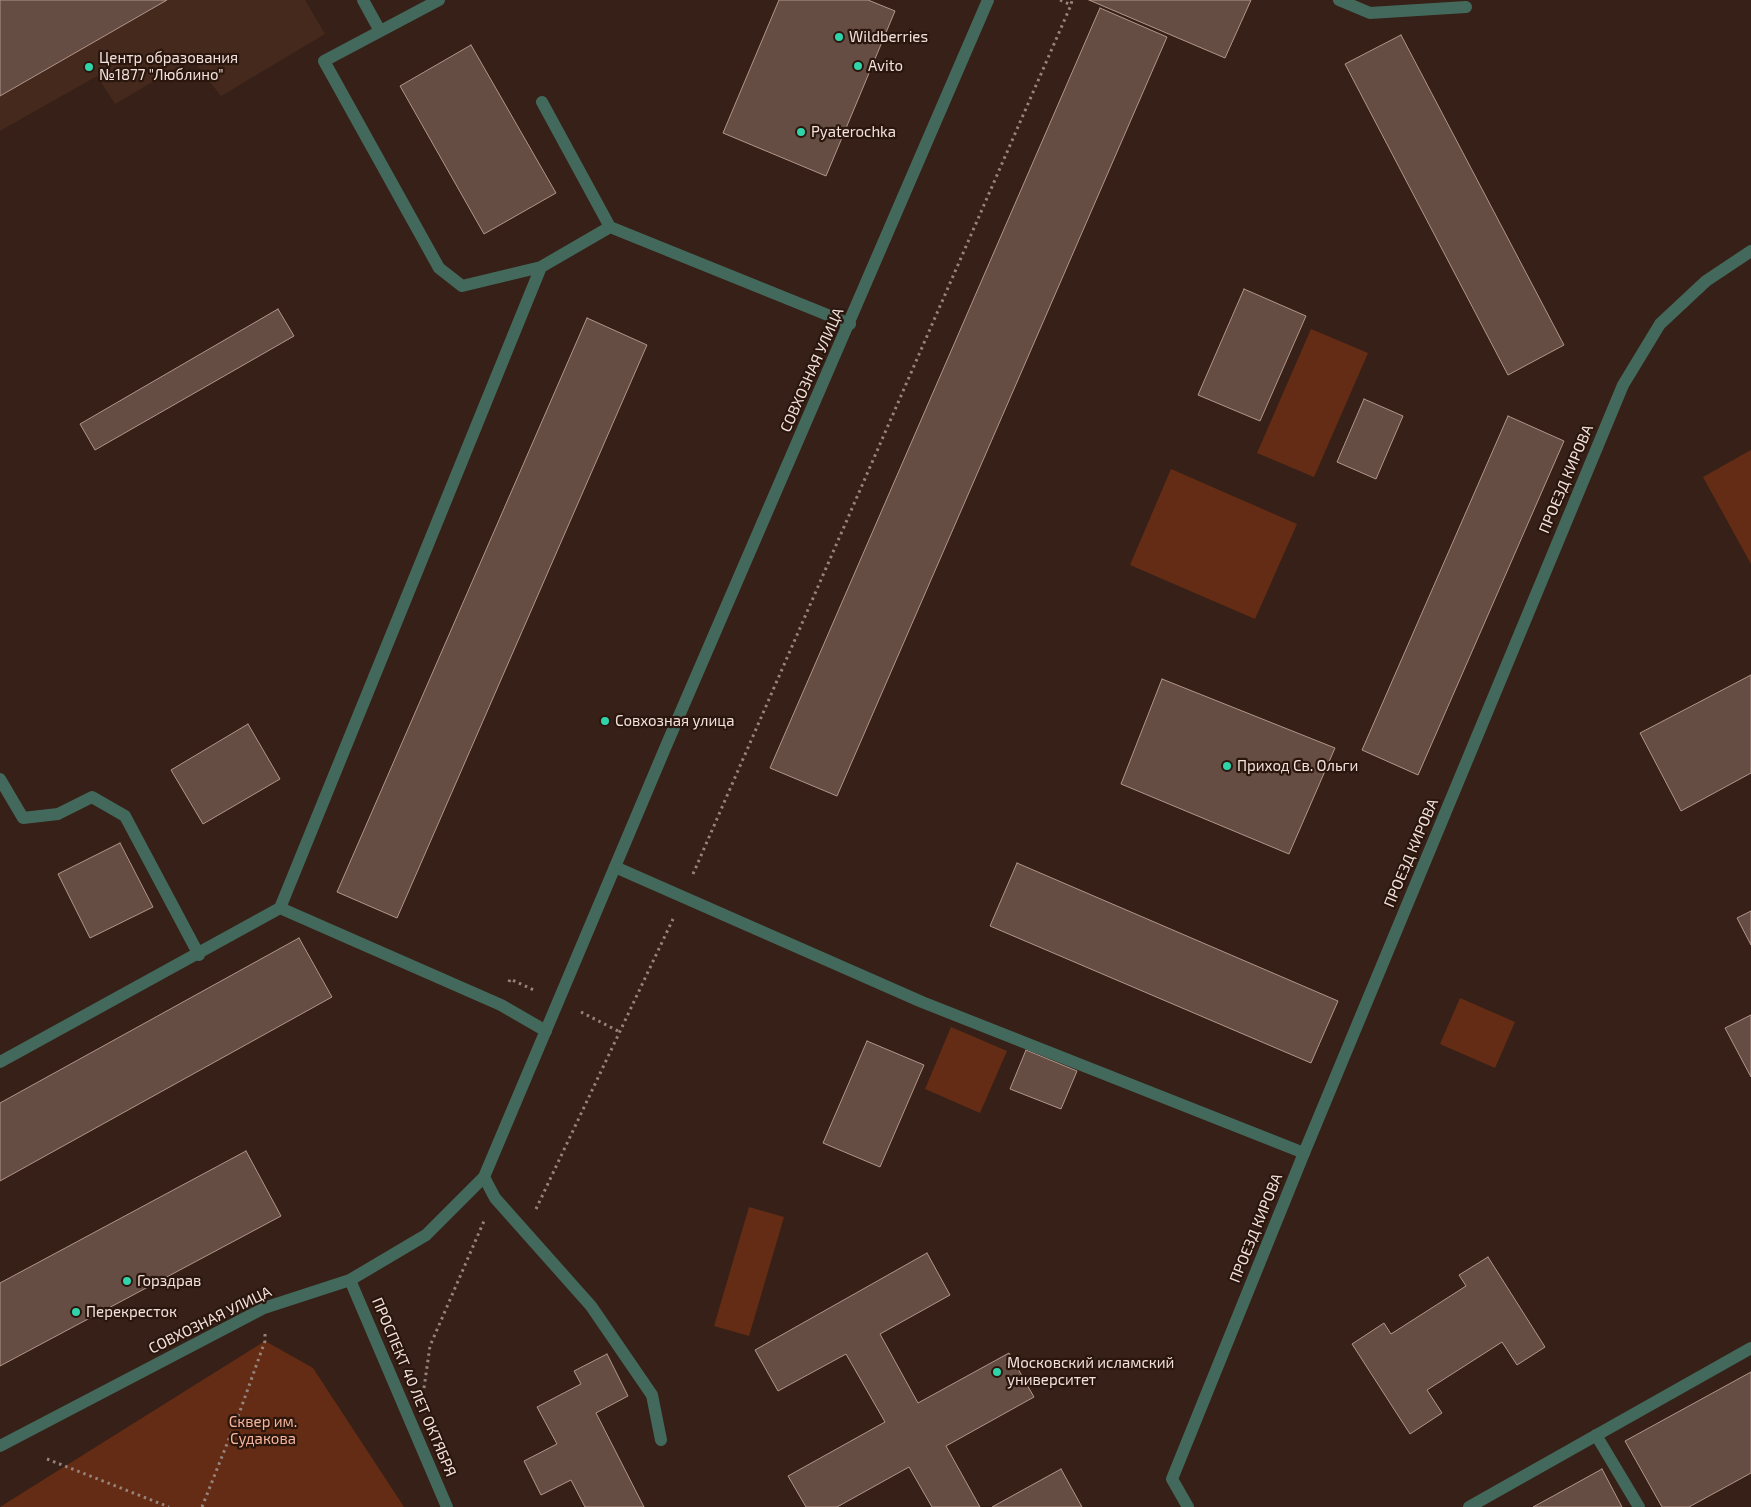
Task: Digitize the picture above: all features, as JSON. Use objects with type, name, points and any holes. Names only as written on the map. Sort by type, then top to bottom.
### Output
[{"type":"street","points":[[362,0],[380,31]]},
{"type":"street","points":[[439,0],[324,61],[439,268],[462,286],[541,267],[610,227]]},
{"type":"street","name":"СОВХОЗНАЯ УЛИЦА","points":[[0,1446],[264,1308],[350,1280],[426,1235],[484,1177],[615,867],[988,0]]},
{"type":"street","points":[[1339,0],[1370,13],[1466,7]]},
{"type":"street","points":[[542,102],[610,227],[850,324]]},
{"type":"street","name":"ПРОЕЗД КИРОВА","points":[[1188,1507],[1172,1479],[1304,1153],[1623,385],[1660,324],[1706,281],[1751,251]]},
{"type":"street","points":[[0,1062],[280,908],[541,267]]},
{"type":"street","points":[[0,779],[24,818],[58,814],[92,797],[125,816],[199,954]]},
{"type":"street","points":[[615,867],[922,1002],[1304,1153]]},
{"type":"street","points":[[280,908],[501,1005],[546,1031]]},
{"type":"street","points":[[484,1177],[495,1198],[526,1230],[591,1306],[652,1395],[661,1440]]},
{"type":"street","name":"ПРОСПЕКТ 40 ЛЕТ ОКТЯБРЯ","points":[[350,1280],[447,1507]]},
{"type":"street","points":[[1469,1507],[1751,1348]]},
{"type":"street","points":[[1596,1435],[1639,1507]]},
{"type":"path","points":[[1060,0],[1072,5]]},
{"type":"path","points":[[526,1230],[683,897],[1072,5],[1072,0]]},
{"type":"path","points":[[422,1396],[430,1346],[495,1198]]},
{"type":"path","points":[[202,1507],[224,1455],[265,1340]]},
{"type":"path","points":[[47,1460],[169,1507]]},
{"type":"shaded area","name":"Центр образования №1877 \"Люблино\"","points":[[0,0],[305,0],[325,34],[221,96],[192,59],[115,104],[97,76],[0,131]]},
{"type":"green space","points":[[1311,329],[1368,353],[1314,477],[1257,453]]},
{"type":"green space","points":[[1751,450],[1751,564],[1703,477]]},
{"type":"green space","points":[[1171,469],[1297,524],[1255,619],[1130,565]]},
{"type":"green space","points":[[1460,998],[1515,1022],[1495,1068],[1440,1044]]},
{"type":"green space","points":[[951,1027],[1007,1051],[980,1113],[925,1089]]},
{"type":"green space","points":[[749,1207],[784,1217],[749,1336],[714,1326]]},
{"type":"green space","name":"Сквер им. Судакова","points":[[265,1341],[313,1368],[404,1507],[0,1507]]},
{"type":"building","points":[[0,0],[167,0],[0,96]]},
{"type":"building","points":[[779,0],[868,0],[895,11],[826,176],[723,133]]},
{"type":"building","points":[[1089,0],[1251,0],[1225,58]]},
{"type":"building","points":[[1100,8],[1167,37],[837,796],[770,768]]},
{"type":"building","points":[[1401,35],[1564,345],[1508,375],[1345,64]]},
{"type":"building","points":[[471,45],[556,193],[484,234],[400,86]]},
{"type":"building","points":[[1244,289],[1306,316],[1260,421],[1198,395]]},
{"type":"building","points":[[278,309],[294,336],[95,450],[80,424]]},
{"type":"building","points":[[587,318],[647,345],[397,918],[337,892]]},
{"type":"building","points":[[1364,399],[1403,416],[1376,479],[1337,462]]},
{"type":"building","points":[[1508,416],[1564,441],[1418,775],[1362,750]]},
{"type":"building","points":[[1751,675],[1751,773],[1681,811],[1640,733]]},
{"type":"building","name":"Приход Св. Ольги","points":[[1162,679],[1335,748],[1289,854],[1121,784]]},
{"type":"building","points":[[248,724],[280,779],[203,824],[171,770]]},
{"type":"building","points":[[120,843],[153,907],[90,938],[58,874]]},
{"type":"building","points":[[1017,863],[1338,1001],[1311,1063],[990,926]]},
{"type":"building","points":[[1751,911],[1751,945],[1737,918]]},
{"type":"building","points":[[299,938],[332,997],[0,1181],[0,1103]]},
{"type":"building","points":[[1751,1015],[1751,1077],[1725,1028]]},
{"type":"building","points":[[867,1041],[924,1065],[880,1167],[823,1143]]},
{"type":"building","points":[[1026,1050],[1077,1071],[1061,1109],[1010,1089]]},
{"type":"building","points":[[246,1151],[281,1216],[0,1366],[0,1283]]},
{"type":"building","name":"Московский исламский университет","points":[[927,1253],[950,1295],[880,1334],[918,1403],[1009,1353],[1034,1397],[946,1446],[980,1507],[932,1507],[909,1467],[837,1507],[806,1507],[788,1476],[885,1422],[846,1354],[778,1391],[755,1350]]},
{"type":"building","points":[[1488,1257],[1545,1347],[1517,1365],[1502,1342],[1427,1390],[1442,1413],[1410,1434],[1352,1344],[1384,1323],[1391,1334],[1466,1286],[1459,1275]]},
{"type":"building","points":[[607,1354],[628,1396],[596,1413],[644,1507],[585,1507],[571,1480],[541,1495],[524,1461],[557,1444],[537,1407],[581,1384],[574,1371]]},
{"type":"building","points":[[1751,1372],[1751,1473],[1689,1507],[1662,1507],[1625,1441]]},
{"type":"building","points":[[1061,1469],[1082,1507],[992,1507]]},
{"type":"building","points":[[1602,1469],[1622,1507],[1533,1507],[1555,1495]]},
{"type":"place","name":"Wildberries","points":[[839,37]]},
{"type":"place","name":"Avito","points":[[858,66]]},
{"type":"place","name":"Центр образования №1877 \"Люблино\"","points":[[89,67]]},
{"type":"place","name":"Pyaterochka","points":[[801,132]]},
{"type":"place","name":"Совхозная улица","points":[[605,721]]},
{"type":"place","name":"Приход Св. Ольги","points":[[1227,766]]},
{"type":"place","name":"Горздрав","points":[[127,1281]]},
{"type":"place","name":"Перекресток","points":[[76,1312]]},
{"type":"place","name":"Московский исламский университет","points":[[997,1372]]}]
